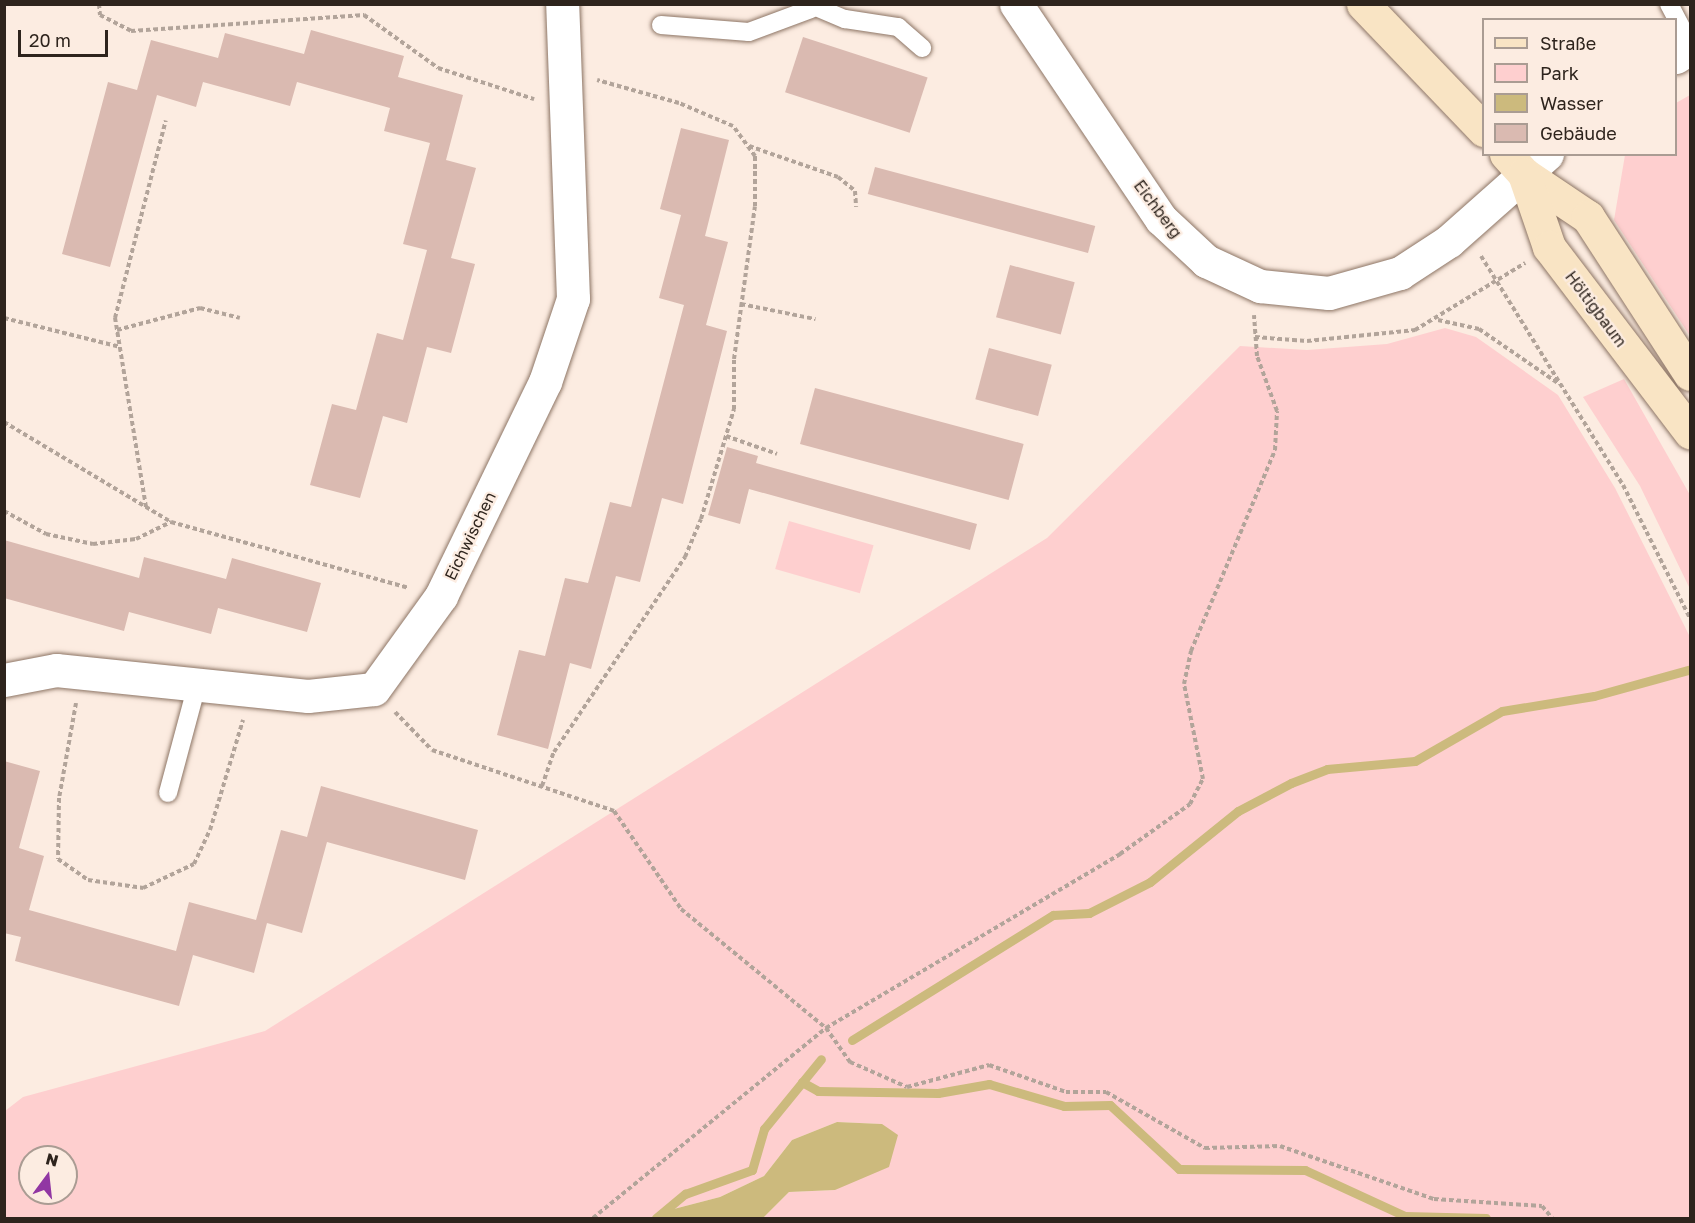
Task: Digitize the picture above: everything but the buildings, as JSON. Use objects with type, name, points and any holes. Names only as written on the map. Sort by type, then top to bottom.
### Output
[{"type":"main road","points":[[1363,4],[1482,128]]},
{"type":"main road","points":[[1526,161],[1588,217],[1690,374]]},
{"type":"main road","name":"Höltigbaum","points":[[1526,161],[1549,248],[1690,432]]},
{"type":"street","name":"Eichwischen","points":[[374,689],[441,596],[545,382],[573,299],[564,108],[562,4]]},
{"type":"street","name":"Eichberg","points":[[1016,4],[1161,219],[1191,250],[1239,279],[1304,293],[1352,290],[1426,258],[1467,225],[1526,161]]},
{"type":"street","points":[[1677,56],[1690,46]]},
{"type":"street","points":[[4,680],[56,670],[308,696],[374,689]]},
{"type":"lane","points":[[1669,4],[1676,18]]},
{"type":"lane","points":[[661,25],[749,32],[810,7],[898,27],[922,48]]},
{"type":"lane","points":[[1677,20],[1690,46]]},
{"type":"lane","points":[[168,792],[197,685]]},
{"type":"path","points":[[99,4],[100,15],[130,31],[364,15],[438,68],[564,108]]},
{"type":"path","points":[[542,786],[554,752],[685,557],[734,409],[741,304],[755,206],[755,156],[733,126],[679,103],[563,69]]},
{"type":"path","points":[[146,507],[115,318],[166,120]]},
{"type":"path","points":[[748,146],[838,177],[855,192],[856,207]]},
{"type":"path","points":[[1467,225],[1495,283],[1623,485],[1690,618]]},
{"type":"path","points":[[593,1218],[826,1028],[1120,854],[1190,804],[1203,779],[1184,684],[1191,651],[1275,450],[1277,411],[1255,337],[1307,341],[1385,337],[1438,320],[1549,248]]},
{"type":"path","points":[[741,304],[815,319]]},
{"type":"path","points":[[117,330],[200,308],[240,318]]},
{"type":"path","points":[[4,318],[120,347]]},
{"type":"path","points":[[1438,320],[1479,330],[1560,383]]},
{"type":"path","points":[[4,422],[171,522],[441,596]]},
{"type":"path","points":[[726,436],[777,454]]},
{"type":"path","points":[[4,511],[46,534],[93,544],[136,539],[171,522]]},
{"type":"path","points":[[81,673],[59,798],[58,859],[88,880],[143,888],[194,864],[210,830],[252,690]]},
{"type":"path","points":[[374,689],[432,750],[614,811],[681,909],[826,1028],[850,1062],[907,1087],[988,1065],[1066,1092],[1106,1092],[1205,1148],[1280,1146],[1434,1199],[1542,1206],[1552,1218]]},
{"type":"green space","points":[[1690,95],[1690,336],[1614,220],[1625,156],[1677,156],[1677,102]]},
{"type":"green space","points":[[1445,328],[1476,337],[1558,395],[1615,488],[1690,637],[1690,1218],[763,1218],[789,1192],[835,1190],[882,1124],[837,1122],[792,1140],[764,1176],[720,1197],[670,1210],[662,1218],[5,1218],[5,1111],[23,1097],[265,1031],[1047,538],[1240,346],[1307,350],[1387,344]]},
{"type":"green space","points":[[1624,379],[1690,495],[1690,589],[1640,486],[1583,397]]},
{"type":"green space","points":[[789,521],[874,545],[860,593],[775,569]]},
{"type":"water","points":[[837,1122],[882,1124],[898,1135],[889,1167],[835,1190],[789,1192],[763,1218],[662,1218],[670,1210],[720,1197],[764,1176],[792,1140]]},
{"type":"waterway","points":[[852,1040],[1053,915],[1089,913],[1150,882],[1238,811],[1291,783],[1327,769],[1415,761],[1502,711],[1594,696],[1688,670]]},
{"type":"waterway","points":[[656,1218],[685,1194],[752,1170],[764,1129],[821,1059]]},
{"type":"waterway","points":[[802,1082],[818,1091],[938,1093],[989,1084],[1064,1106],[1110,1105],[1179,1169],[1305,1170],[1405,1216],[1486,1218]]}]
